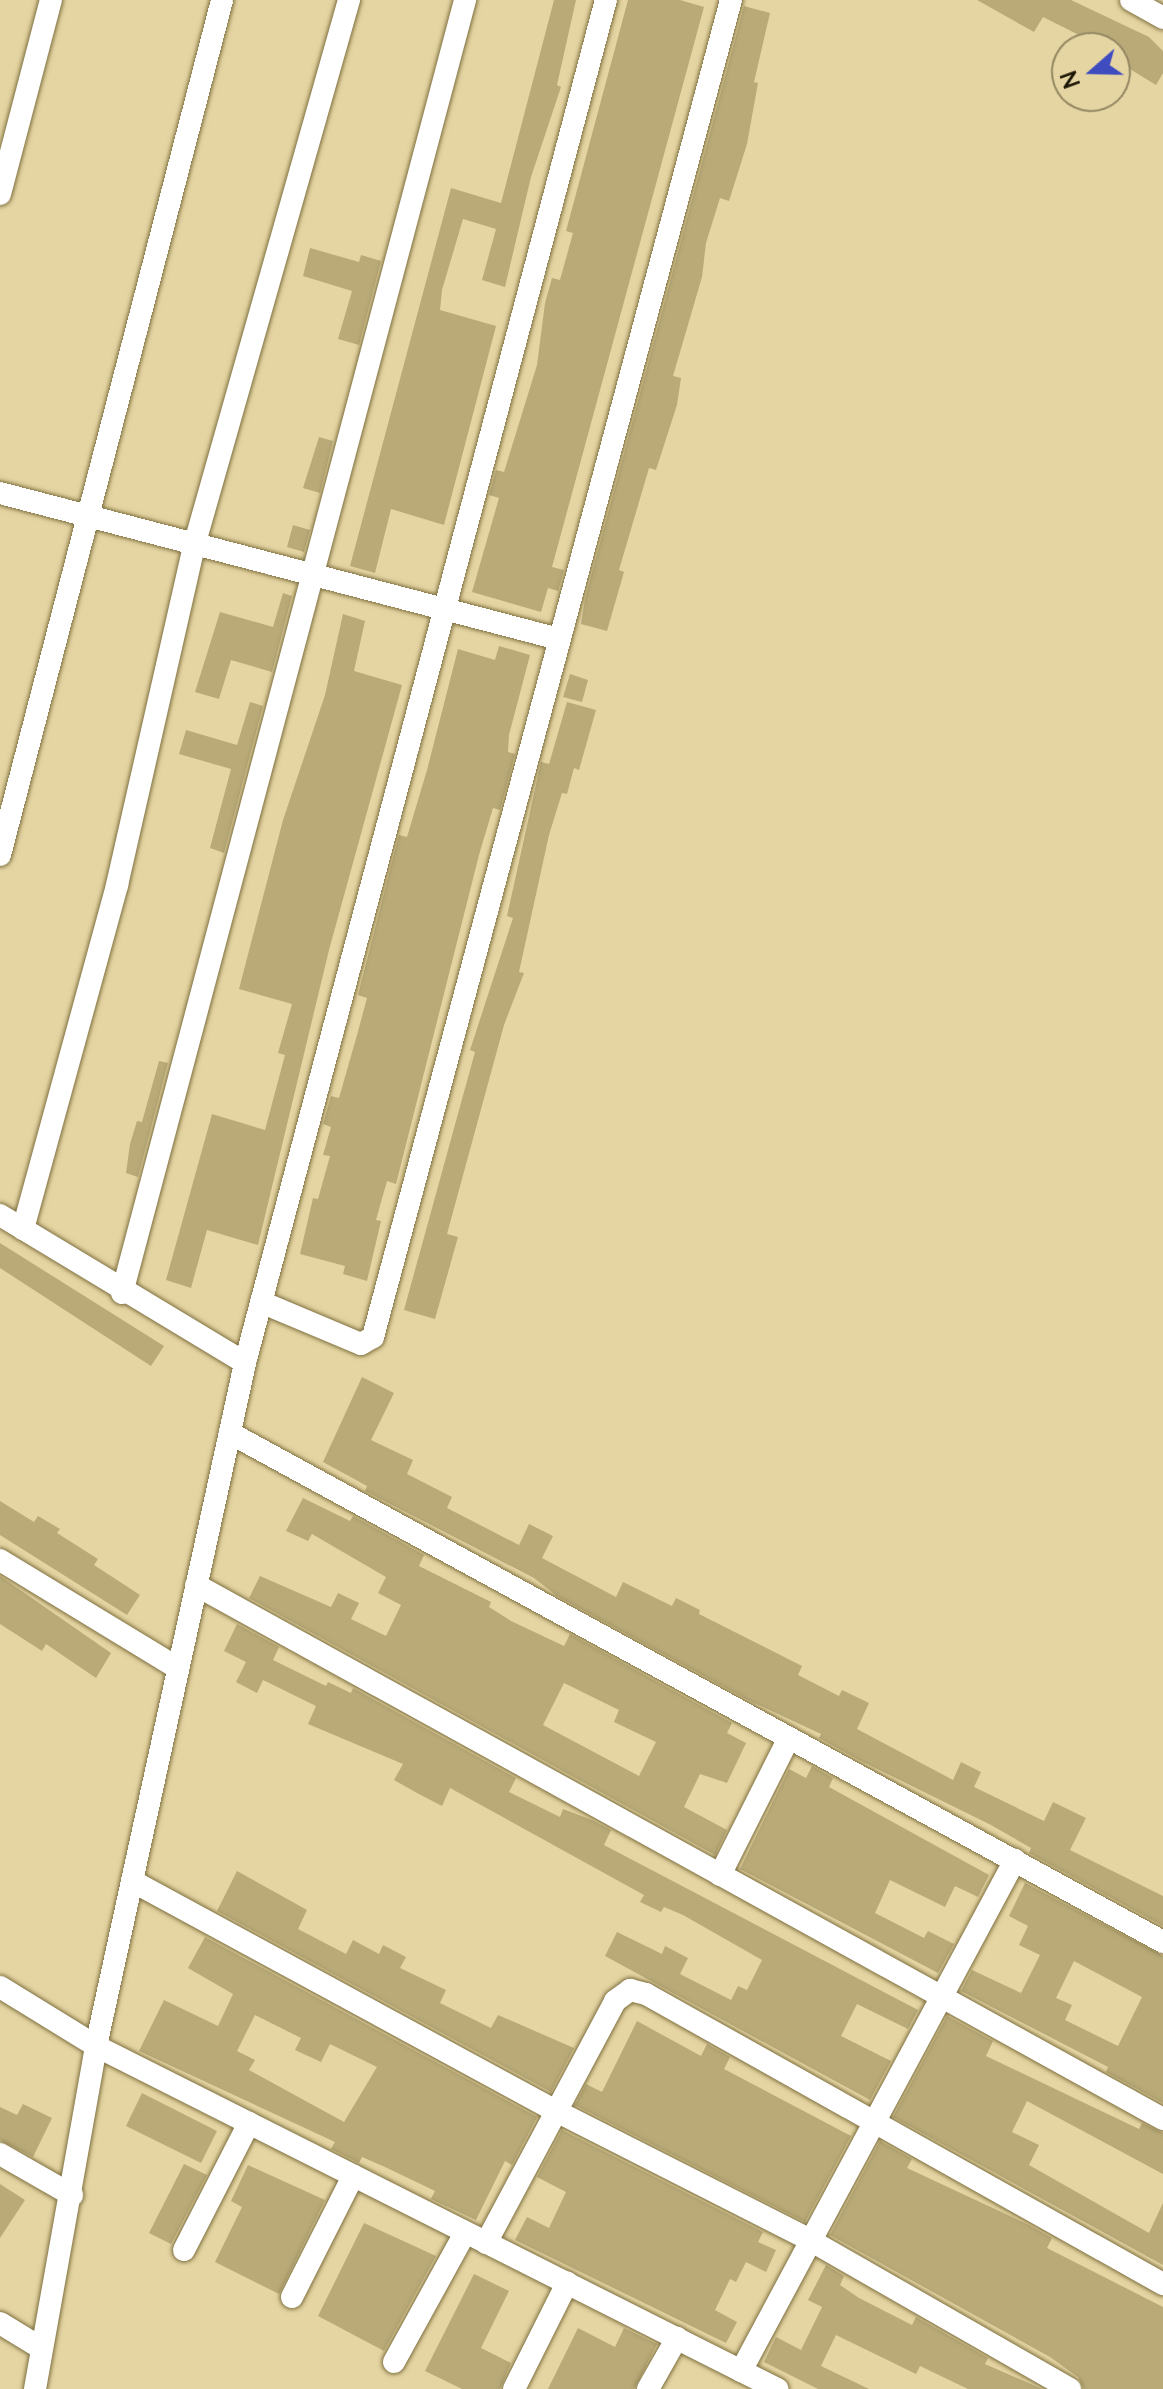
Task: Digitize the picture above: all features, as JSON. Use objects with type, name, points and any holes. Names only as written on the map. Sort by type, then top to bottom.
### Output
[{"type":"street","points":[[0,194],[51,0]]},
{"type":"street","points":[[0,855],[222,0]]},
{"type":"street","points":[[23,1229],[117,885],[194,546],[349,0]]},
{"type":"street","points":[[122,1293],[465,0]]},
{"type":"street","points":[[35,2389],[72,2195],[96,2046],[134,1882],[176,1667],[245,1363],[447,613],[606,0]]},
{"type":"street","points":[[261,1302],[361,1344],[373,1337],[731,0]]},
{"type":"street","points":[[1131,0],[1163,18]]},
{"type":"street","points":[[0,493],[447,613],[559,639]]},
{"type":"street","points":[[0,1215],[122,1293],[245,1363]]},
{"type":"street","points":[[230,1433],[1163,1942]]},
{"type":"street","points":[[0,1560],[176,1667]]},
{"type":"street","points":[[196,1585],[1163,2119]]},
{"type":"street","points":[[720,1875],[789,1738]]},
{"type":"street","points":[[741,2371],[808,2239],[1015,1860]]},
{"type":"street","points":[[134,1882],[558,2112],[808,2239],[1070,2389]]},
{"type":"street","points":[[0,1987],[96,2046],[777,2389]]},
{"type":"street","points":[[486,2243],[615,2001],[630,1990],[646,1994],[871,2124],[1163,2284]]},
{"type":"street","points":[[184,2250],[249,2123]]},
{"type":"street","points":[[0,2154],[72,2195]]},
{"type":"street","points":[[292,2297],[353,2176]]},
{"type":"street","points":[[394,2362],[465,2233]]},
{"type":"street","points":[[514,2389],[567,2283]]},
{"type":"street","points":[[0,2323],[41,2348]]},
{"type":"street","points":[[648,2389],[677,2338]]},
{"type":"building","points":[[554,0],[576,0],[557,85],[561,87],[531,177],[505,287],[482,280],[496,229],[463,219],[442,290],[440,310],[496,326],[444,525],[391,509],[375,573],[350,566],[451,188],[501,203]]},
{"type":"building","points":[[628,0],[680,0],[704,7],[552,567],[564,570],[558,591],[548,588],[541,612],[472,592],[499,498],[489,495],[496,470],[504,472],[537,365],[545,303],[552,278],[560,280],[573,233],[566,231]]},
{"type":"building","points":[[977,0],[1071,0],[1149,37],[1163,51],[1163,73],[1156,85],[1131,70],[1131,32],[1073,32],[1043,17],[1034,32]]},
{"type":"building","points":[[744,6],[770,13],[754,82],[758,83],[747,144],[729,201],[720,198],[706,243],[702,277],[673,376],[681,378],[677,405],[656,470],[649,468],[619,570],[624,572],[607,631],[581,624],[585,599]]},
{"type":"building","points":[[310,248],[359,262],[361,255],[381,261],[359,345],[338,339],[352,291],[303,276]]},
{"type":"building","points":[[319,437],[333,441],[320,493],[303,488]]},
{"type":"building","points":[[293,525],[310,530],[304,552],[287,547]]},
{"type":"building","points":[[283,593],[292,596],[272,672],[231,660],[219,699],[195,692],[220,612],[273,627]]},
{"type":"building","points":[[343,614],[365,621],[354,671],[402,685],[329,950],[258,1245],[207,1230],[191,1288],[166,1280],[212,1114],[265,1130],[285,1055],[278,1053],[292,1004],[239,989],[283,820],[325,695]]},
{"type":"building","points":[[499,646],[530,655],[509,735],[508,752],[515,754],[500,810],[493,808],[479,855],[396,1184],[387,1181],[376,1220],[381,1221],[367,1281],[343,1274],[345,1266],[300,1254],[313,1198],[318,1199],[330,1156],[323,1155],[331,1127],[323,1124],[331,1096],[339,1098],[357,1035],[367,998],[358,995],[399,835],[407,837],[458,649],[495,660]]},
{"type":"building","points":[[570,674],[588,680],[582,702],[563,697]]},
{"type":"building","points":[[250,702],[263,706],[224,853],[210,848],[231,769],[179,754],[186,730],[237,745]]},
{"type":"building","points":[[567,702],[596,710],[579,770],[574,768],[567,794],[562,793],[549,835],[519,972],[524,973],[504,1025],[447,1234],[458,1237],[435,1319],[404,1310],[475,1052],[470,1050],[513,918],[507,916],[541,762],[549,764]]},
{"type":"building","points":[[159,1061],[168,1063],[138,1177],[126,1173],[130,1144],[137,1121],[142,1122]]},
{"type":"building","points":[[0,1243],[164,1346],[151,1366],[0,1268]]},
{"type":"building","points":[[362,1377],[394,1393],[371,1440],[413,1460],[407,1474],[452,1497],[447,1508],[519,1545],[529,1524],[553,1536],[542,1558],[616,1597],[623,1582],[672,1606],[676,1598],[700,1610],[699,1614],[802,1666],[798,1675],[839,1696],[842,1690],[869,1703],[857,1729],[953,1780],[961,1762],[981,1772],[974,1787],[1044,1821],[1053,1802],[1086,1818],[1070,1850],[1163,1896],[1163,1926],[1029,1853],[1031,1848],[991,1825],[859,1760],[819,1738],[821,1734],[748,1700],[557,1596],[534,1578],[365,1491],[367,1486],[323,1462]]},
{"type":"building","points":[[303,1498],[350,1521],[353,1516],[424,1555],[419,1566],[491,1602],[489,1607],[511,1621],[564,1646],[570,1634],[732,1723],[727,1733],[746,1743],[727,1783],[700,1774],[684,1807],[727,1830],[715,1855],[249,1598],[260,1576],[331,1607],[338,1593],[359,1603],[351,1619],[386,1636],[401,1605],[378,1593],[386,1577],[312,1534],[308,1541],[286,1531]],"holes":[[[564,1683],[619,1710],[614,1722],[656,1742],[639,1776],[543,1725]]]},
{"type":"building","points":[[0,1501],[34,1522],[38,1516],[60,1529],[57,1533],[98,1559],[94,1565],[140,1595],[127,1615],[0,1535]]},
{"type":"building","points":[[0,1576],[111,1653],[96,1678],[46,1644],[42,1651],[0,1624]]},
{"type":"building","points":[[237,1624],[279,1647],[273,1660],[326,1686],[328,1682],[351,1693],[353,1688],[516,1778],[509,1792],[560,1817],[563,1809],[611,1830],[604,1845],[918,2010],[908,2029],[857,2004],[841,2036],[891,2061],[870,2100],[605,1956],[617,1932],[662,1954],[665,1946],[688,1958],[680,1974],[731,2000],[738,1986],[747,1990],[762,1960],[683,1915],[664,1907],[661,1912],[640,1902],[644,1895],[450,1788],[442,1806],[394,1780],[403,1764],[308,1724],[316,1706],[263,1680],[257,1693],[236,1682],[246,1662],[224,1651]]},
{"type":"building","points":[[812,1766],[833,1778],[829,1787],[989,1875],[978,1897],[955,1886],[945,1907],[890,1880],[875,1913],[924,1938],[928,1931],[954,1944],[938,1973],[740,1869],[789,1769],[806,1778]]},
{"type":"building","points":[[237,1871],[307,1910],[298,1929],[346,1954],[353,1940],[379,1954],[383,1945],[406,1957],[400,1968],[446,1990],[440,2003],[491,2028],[498,2015],[574,2048],[551,2092],[217,1911]]},
{"type":"building","points":[[1025,1883],[1163,1956],[1163,2103],[1106,2072],[1108,2067],[961,1991],[972,1970],[1021,1993],[1040,1955],[1019,1945],[1028,1926],[1009,1916]],"holes":[[[1074,1961],[1142,1997],[1118,2046],[1065,2020],[1072,2005],[1056,1998]]]},
{"type":"building","points":[[205,1937],[537,2117],[512,2165],[505,2161],[476,2220],[431,2199],[435,2191],[362,2157],[359,2163],[331,2149],[335,2142],[139,2051],[164,2000],[218,2026],[233,1994],[188,1968]],"holes":[[[255,2015],[301,2038],[295,2050],[321,2062],[330,2044],[377,2067],[344,2122],[249,2070],[255,2060],[237,2051]]]},
{"type":"building","points":[[947,2016],[993,2041],[986,2056],[1139,2129],[1142,2123],[1163,2133],[1163,2174],[1027,2101],[1012,2132],[1039,2145],[1029,2165],[1149,2233],[1163,2203],[1163,2265],[893,2117]]},
{"type":"building","points":[[637,2021],[701,2056],[707,2044],[730,2057],[724,2069],[851,2136],[805,2222],[575,2105],[586,2084],[602,2092]]},
{"type":"building","points":[[142,2093],[217,2131],[201,2163],[126,2126]]},
{"type":"building","points":[[23,2104],[52,2118],[33,2157],[0,2140],[0,2107],[17,2115]]},
{"type":"building","points":[[562,2130],[763,2232],[758,2242],[776,2250],[766,2272],[746,2262],[736,2282],[730,2279],[715,2310],[737,2322],[726,2343],[515,2240],[527,2217],[549,2228],[566,2192],[537,2177]]},
{"type":"building","points":[[880,2141],[912,2159],[907,2168],[1029,2225],[1052,2238],[1047,2248],[1163,2307],[1163,2389],[1084,2389],[1078,2377],[1050,2357],[830,2235]]},
{"type":"building","points":[[184,2164],[207,2175],[171,2244],[149,2233]]},
{"type":"building","points":[[248,2165],[325,2200],[279,2294],[215,2262],[242,2207],[231,2201]]},
{"type":"building","points":[[0,2184],[25,2200],[0,2238]]},
{"type":"building","points":[[364,2223],[436,2256],[384,2351],[318,2316]]},
{"type":"building","points":[[826,2265],[844,2276],[840,2285],[859,2298],[912,2325],[916,2317],[988,2358],[985,2364],[1042,2389],[968,2389],[920,2366],[916,2374],[836,2335],[821,2366],[869,2389],[818,2389],[764,2362],[776,2337],[801,2350],[822,2307],[808,2300]]},
{"type":"building","points":[[474,2274],[509,2291],[481,2348],[511,2363],[500,2389],[462,2389],[425,2371]]},
{"type":"building","points":[[578,2328],[615,2347],[624,2328],[657,2344],[634,2389],[548,2389]]}]
